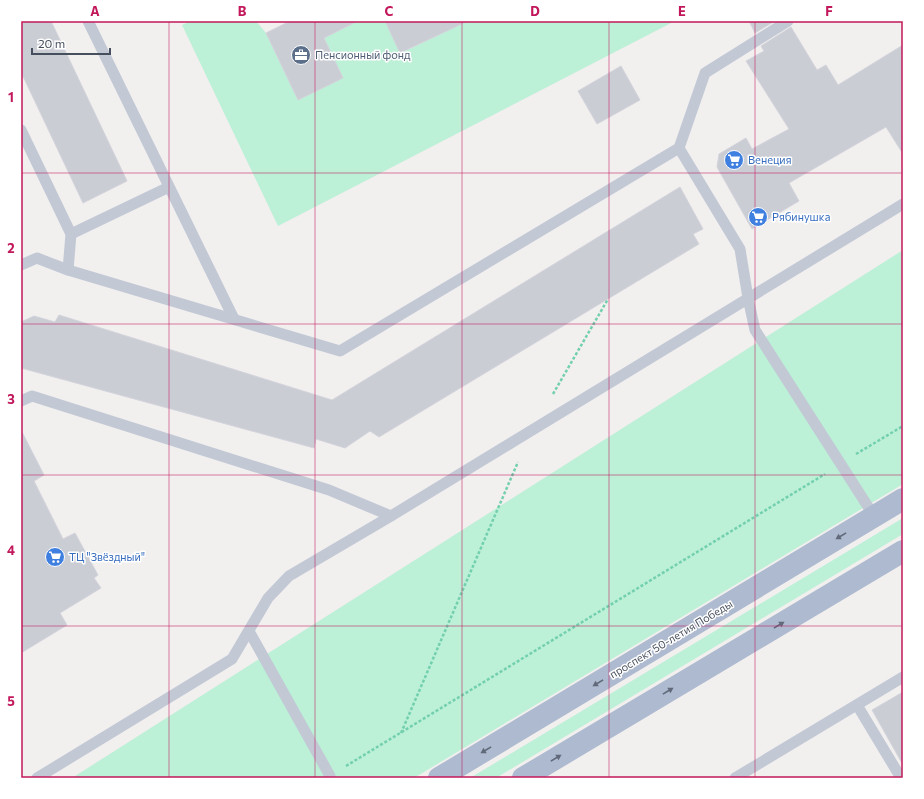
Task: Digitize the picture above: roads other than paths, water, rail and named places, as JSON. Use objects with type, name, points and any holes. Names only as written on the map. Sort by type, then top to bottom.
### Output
[{"type":"main road","name":"проспект 50-летия Победы","points":[[439,778],[903,499]]},
{"type":"main road","points":[[523,778],[901,555]]},
{"type":"lane","points":[[88,21],[234,319]]},
{"type":"lane","points":[[21,265],[37,258],[68,270],[340,351],[680,148],[705,73],[788,21]]},
{"type":"lane","points":[[21,130],[71,234],[68,270]]},
{"type":"lane","points":[[680,148],[740,249],[748,298],[756,330],[874,516]]},
{"type":"lane","points":[[71,234],[169,186]]},
{"type":"lane","points":[[37,778],[232,659],[268,598],[289,576],[391,516],[903,204]]},
{"type":"lane","points":[[21,401],[32,396],[40,398],[330,490],[391,516]]},
{"type":"lane","points":[[249,631],[330,776]]},
{"type":"lane","points":[[735,778],[903,677]]},
{"type":"lane","points":[[857,705],[901,778]]},
{"type":"place","name":"Пенсионный фонд","points":[[301,55]]},
{"type":"place","name":"Венеция","points":[[734,160]]},
{"type":"place","name":"Рябинушка","points":[[758,217]]},
{"type":"place","name":"ТЦ \"Звёздный\"","points":[[55,557]]}]
